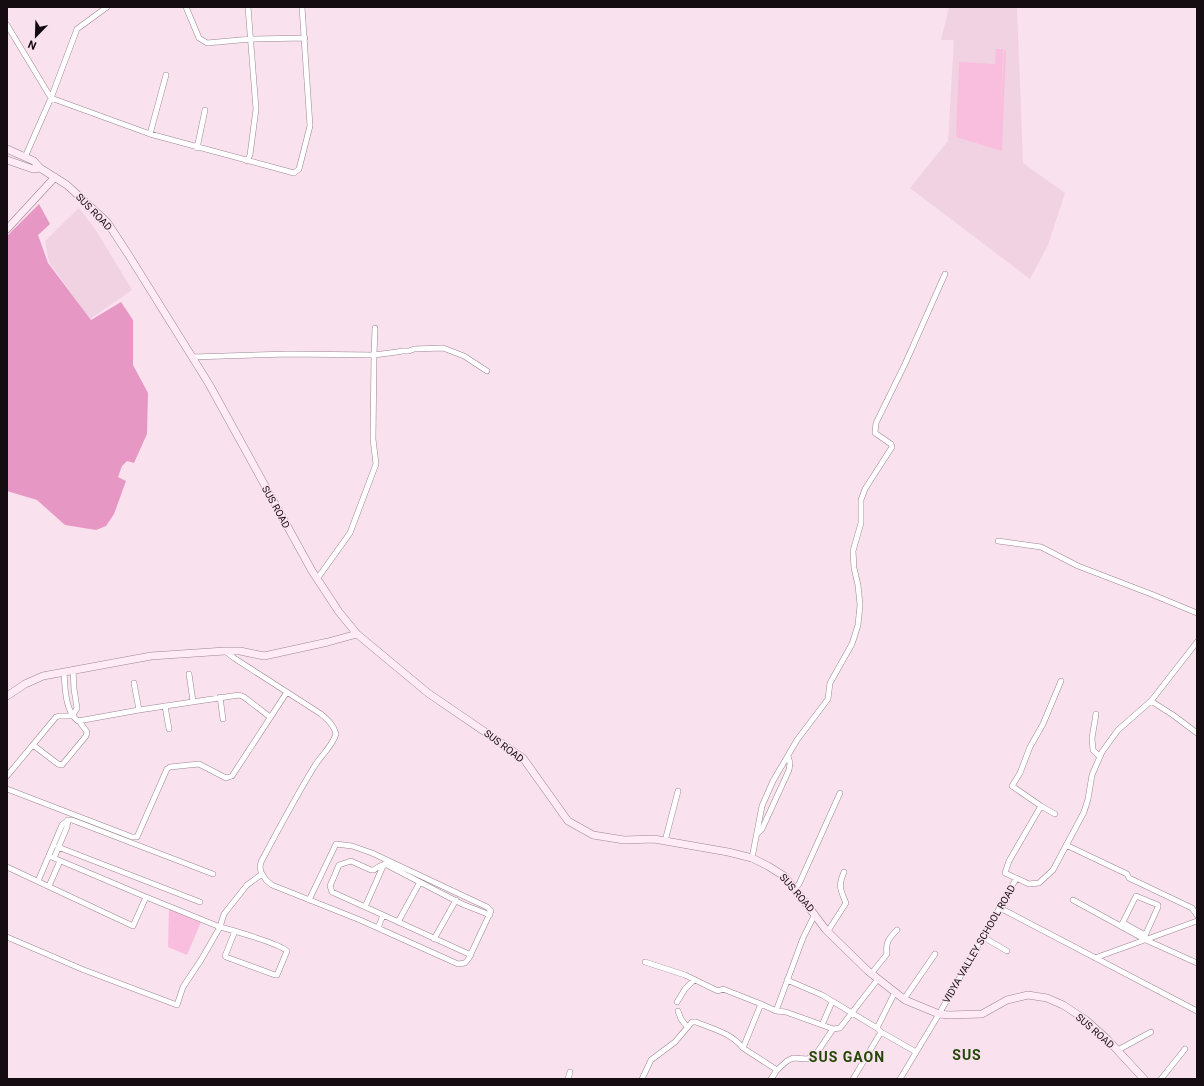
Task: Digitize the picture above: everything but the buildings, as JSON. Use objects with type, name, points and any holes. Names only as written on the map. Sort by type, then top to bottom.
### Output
[{"type":"main road","name":"SUS ROAD","points":[[7,149],[34,161],[40,168],[67,185],[107,222],[209,384],[317,579],[339,612],[357,634],[428,693],[523,758],[568,821],[593,835],[624,840],[654,839],[728,852],[752,858],[784,876],[828,931],[871,974],[904,999],[939,1014],[949,1015],[982,1014],[1007,1000],[1028,995],[1047,998],[1063,1005],[1086,1020],[1118,1050],[1144,1079]]},
{"type":"main road","name":"SUS ROAD","points":[[7,160],[33,169],[40,168]]},
{"type":"main road","points":[[7,229],[55,177]]},
{"type":"main road","points":[[7,696],[25,684],[42,676],[151,656],[240,651],[264,656],[357,634]]},
{"type":"street","points":[[26,157],[51,98],[77,29],[107,7]]},
{"type":"street","points":[[186,7],[199,38],[204,42],[210,43],[251,39],[305,38]]},
{"type":"street","points":[[247,161],[250,155],[256,109],[248,7]]},
{"type":"street","points":[[7,25],[51,98],[150,134],[292,173],[299,169],[310,126],[302,7]]},
{"type":"street","points":[[150,134],[166,75]]},
{"type":"street","points":[[197,148],[205,110]]},
{"type":"street","points":[[752,858],[762,806],[773,780],[797,740],[828,699],[830,693],[830,683],[852,644],[858,625],[860,605],[853,551],[861,523],[861,500],[865,489],[892,447],[889,442],[875,434],[876,423],[905,364],[945,274]]},
{"type":"street","points":[[317,579],[350,533],[376,464],[373,439],[375,328]]},
{"type":"street","points":[[192,358],[290,354],[374,355],[409,351],[414,349],[443,348],[464,356],[487,371]]},
{"type":"street","points":[[998,541],[1042,546],[1078,566],[1197,613]]},
{"type":"street","name":"VIDYA VALLEY SCHOOL ROAD","points":[[900,1079],[1016,880],[1029,884],[1040,883],[1053,870],[1084,812],[1092,775],[1102,752],[1118,730],[1151,701],[1197,642]]},
{"type":"street","points":[[225,651],[308,705],[329,721],[335,728],[336,734],[330,747],[318,760],[261,862],[260,867],[262,874],[272,885],[378,928],[458,964],[465,963],[471,955],[491,911],[487,907],[372,853],[352,846],[336,844],[309,900]]},
{"type":"street","points":[[73,670],[77,708],[73,715]]},
{"type":"street","points":[[33,745],[58,764],[62,765],[86,736],[87,732],[68,709],[64,672]]},
{"type":"street","points":[[189,674],[193,701]]},
{"type":"street","points":[[1055,814],[1012,786],[1020,773],[1030,747],[1043,724],[1061,681]]},
{"type":"street","points":[[134,683],[139,710]]},
{"type":"street","points":[[7,790],[132,838],[138,836],[167,769],[170,767],[199,764],[220,776],[226,778],[232,776],[287,692]]},
{"type":"street","points":[[79,722],[193,701],[242,695],[270,717]]},
{"type":"street","points":[[220,697],[223,719]]},
{"type":"street","points":[[1151,701],[1197,732]]},
{"type":"street","points":[[164,706],[169,729]]},
{"type":"street","points":[[1096,714],[1092,738],[1094,750],[1100,757]]},
{"type":"street","points":[[7,776],[56,717],[73,715]]},
{"type":"street","points":[[758,833],[762,829],[790,766],[788,756]]},
{"type":"street","points":[[665,841],[678,791]]},
{"type":"street","points":[[795,889],[799,884],[840,793]]},
{"type":"street","points":[[1016,880],[1005,873],[1009,861],[1041,806]]},
{"type":"street","points":[[38,882],[58,847],[67,827],[68,820]]},
{"type":"street","points":[[52,857],[62,825],[68,820],[72,820],[213,874]]},
{"type":"street","points":[[1066,845],[1127,874],[1129,878],[1192,908],[1197,915]]},
{"type":"street","points":[[58,847],[200,902]]},
{"type":"street","points":[[52,857],[220,926],[235,931],[286,950],[277,975],[275,976],[225,956],[235,931]]},
{"type":"street","points":[[49,886],[60,861]]},
{"type":"street","points":[[384,864],[374,870],[351,862],[339,865],[330,886],[332,892],[471,955]]},
{"type":"street","points":[[384,864],[456,900],[490,915]]},
{"type":"street","points":[[365,907],[384,864]]},
{"type":"street","points":[[7,867],[133,926],[146,896]]},
{"type":"street","points":[[828,931],[846,904],[840,889],[840,882],[844,872]]},
{"type":"street","points":[[7,937],[84,970],[176,1005],[183,987],[201,960],[220,926],[224,914],[247,885],[262,874]]},
{"type":"street","points":[[398,922],[420,882]]},
{"type":"street","points":[[1122,925],[1136,896],[1158,905],[1145,938]]},
{"type":"street","points":[[434,939],[456,900]]},
{"type":"street","points":[[1073,900],[1145,938],[1197,963]]},
{"type":"street","points":[[1000,908],[1197,1011]]},
{"type":"street","points":[[776,1010],[803,938],[815,914]]},
{"type":"street","points":[[378,928],[383,916]]},
{"type":"street","points":[[1095,958],[1145,938],[1197,921]]},
{"type":"street","points":[[871,974],[887,954],[887,942],[897,930]]},
{"type":"street","points":[[983,937],[1007,951]]},
{"type":"street","points":[[904,999],[935,954]]},
{"type":"street","points":[[645,962],[685,975],[718,991],[723,990],[833,1029],[840,1028],[878,979]]},
{"type":"street","points":[[677,1002],[685,989],[694,980]]},
{"type":"street","points":[[787,980],[822,995],[851,1014],[916,1052]]},
{"type":"street","points":[[853,1079],[879,1030],[895,992]]},
{"type":"street","points":[[822,1026],[832,1002]]},
{"type":"street","points":[[743,1048],[761,1004]]},
{"type":"street","points":[[678,1011],[681,1019],[687,1027]]},
{"type":"street","points":[[642,1079],[651,1060],[675,1042],[691,1023],[696,1022],[730,1036],[743,1048],[777,1070]]},
{"type":"street","points":[[771,1079],[777,1070],[793,1058],[807,1059],[814,1057],[833,1029]]},
{"type":"street","points":[[1118,1050],[1151,1032]]},
{"type":"street","points":[[1161,1079],[1185,1049]]},
{"type":"street","points":[[568,1079],[570,1072]]},
{"type":"shaded area","points":[[949,7],[1017,7],[1023,163],[1065,193],[1048,245],[1030,279],[910,188],[948,141],[954,40],[941,40]]},
{"type":"shaded area","points":[[996,49],[1003,49],[1001,107],[1004,50],[1006,50],[1002,151],[956,137],[959,62],[995,64]]},
{"type":"shaded area","points":[[39,204],[50,224],[38,235],[48,263],[91,320],[121,302],[133,320],[133,365],[148,393],[147,434],[134,463],[127,461],[122,466],[118,477],[126,481],[114,514],[106,526],[96,530],[65,525],[37,500],[7,491],[7,236]]},
{"type":"shaded area","points":[[79,208],[97,232],[132,290],[90,319],[49,262],[45,241]]},
{"type":"shaded area","points":[[169,909],[201,922],[187,955],[168,947]]},
{"type":"district","name":"SUS","points":[[967,1055]]},
{"type":"district","name":"SUS GAON","points":[[847,1057]]}]
